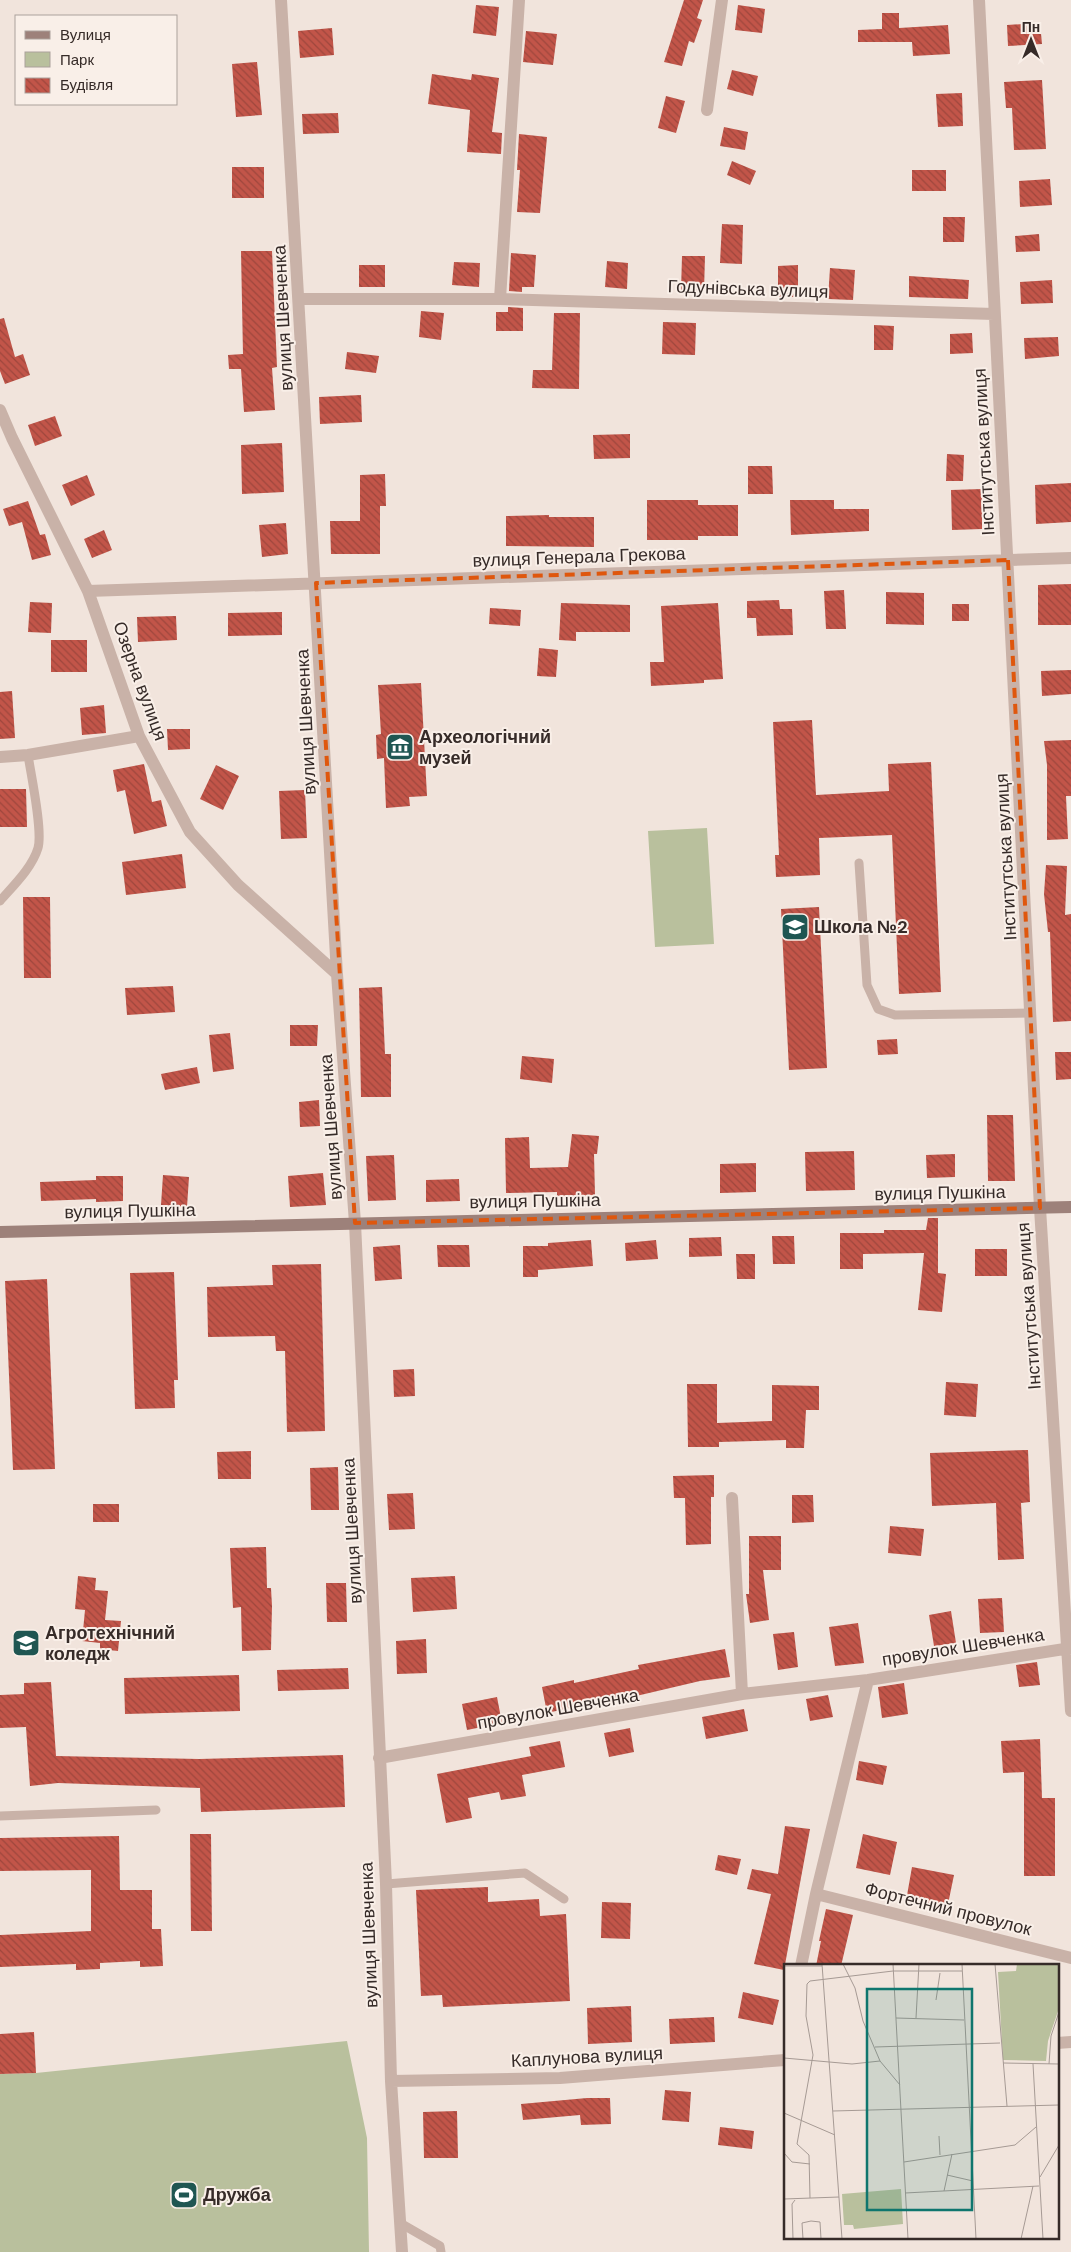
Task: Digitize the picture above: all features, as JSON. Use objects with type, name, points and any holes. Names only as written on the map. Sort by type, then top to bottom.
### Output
[{"type":"street","name":"вулиця Шевченка","points":[[281,0],[300,300],[337,974],[355,1223],[386,1884],[391,2082],[402,2252]]},
{"type":"street","points":[[500,300],[519,0]]},
{"type":"street","points":[[707,110],[722,0]]},
{"type":"street","name":"Інститутська вулиця","points":[[979,0],[1040,1208],[1069,1648],[1071,1711]]},
{"type":"street","name":"Годунівська вулиця","points":[[300,300],[500,300],[994,314]]},
{"type":"street","name":"Озерна вулиця","points":[[0,410],[88,591],[138,736],[190,832],[238,885],[337,974]]},
{"type":"street","name":"вулиця Генерала Грекова","points":[[88,591],[1071,558]]},
{"type":"street","points":[[0,757],[28,755],[138,736]]},
{"type":"street","name":"вулиця Пушкіна","points":[[0,1232],[1071,1207]]},
{"type":"street","points":[[732,1498],[742,1694]]},
{"type":"street","name":"провулок Шевченка","points":[[379,1758],[742,1694],[868,1680],[1069,1648]]},
{"type":"street","points":[[801,1964],[816,1894],[868,1680]]},
{"type":"street","name":"Фортечний провулок","points":[[816,1894],[1071,1958]]},
{"type":"street","points":[[1058,2043],[1071,2042]]},
{"type":"street","name":"Каплунова вулиця","points":[[391,2082],[560,2078],[784,2056]]},
{"type":"lane","points":[[0,901],[24,873],[38,847],[36,807],[28,755]]},
{"type":"lane","points":[[859,862],[867,985],[878,1009],[895,1015],[1031,1013]]},
{"type":"lane","points":[[0,1816],[156,1810]]},
{"type":"lane","points":[[386,1884],[525,1873],[564,1899]]},
{"type":"lane","points":[[400,2223],[440,2246],[440,2252]]},
{"type":"highlighted area","points":[[1008,560],[1040,1208],[355,1223],[316,583]]},
{"type":"green space","points":[[707,828],[714,944],[655,947],[648,831]]},
{"type":"green space","name":"Дружба","points":[[347,2041],[367,2138],[369,2252],[0,2252],[0,2074],[36,2073]]},
{"type":"building","points":[[684,0],[703,0],[697,18],[702,20],[694,43],[689,41],[682,66],[664,62]]},
{"type":"building","points":[[476,5],[499,7],[496,36],[473,33]]},
{"type":"building","points":[[738,5],[765,9],[762,33],[735,30]]},
{"type":"building","points":[[882,13],[899,13],[899,28],[948,25],[950,54],[913,56],[912,42],[858,42],[858,30],[882,29]]},
{"type":"building","points":[[1040,23],[1042,44],[1008,46],[1007,25]]},
{"type":"building","points":[[332,28],[334,55],[300,58],[298,31]]},
{"type":"building","points":[[526,31],[557,34],[553,65],[523,62]]},
{"type":"building","points":[[257,62],[262,115],[236,117],[232,64]]},
{"type":"building","points":[[732,70],[758,76],[753,96],[727,89]]},
{"type":"building","points":[[432,74],[471,80],[472,74],[499,78],[492,132],[502,133],[501,154],[467,152],[470,110],[428,104]]},
{"type":"building","points":[[1042,80],[1046,149],[1014,150],[1012,108],[1006,108],[1004,82]]},
{"type":"building","points":[[962,93],[963,126],[938,127],[936,94]]},
{"type":"building","points":[[666,96],[685,101],[676,133],[658,128]]},
{"type":"building","points":[[338,113],[339,133],[303,134],[302,114]]},
{"type":"building","points":[[724,127],[748,132],[745,150],[720,146]]},
{"type":"building","points":[[519,134],[547,137],[540,213],[517,212],[520,170],[517,170]]},
{"type":"building","points":[[732,161],[756,171],[750,185],[727,175]]},
{"type":"building","points":[[232,167],[264,167],[264,198],[232,198]]},
{"type":"building","points":[[912,170],[946,170],[946,191],[912,191]]},
{"type":"building","points":[[1050,179],[1052,205],[1020,207],[1019,181]]},
{"type":"building","points":[[943,217],[965,217],[964,242],[943,242]]},
{"type":"building","points":[[722,224],[743,225],[742,264],[720,263]]},
{"type":"building","points":[[1039,234],[1040,251],[1016,252],[1015,236]]},
{"type":"building","points":[[241,251],[272,251],[277,367],[272,368],[275,410],[244,412],[241,369],[229,369],[228,355],[243,354]]},
{"type":"building","points":[[511,253],[536,255],[534,287],[522,287],[522,292],[509,291]]},
{"type":"building","points":[[682,256],[705,256],[704,291],[681,291]]},
{"type":"building","points":[[607,261],[628,263],[627,289],[605,287]]},
{"type":"building","points":[[454,262],[480,263],[479,287],[452,285]]},
{"type":"building","points":[[359,265],[385,265],[385,287],[359,287]]},
{"type":"building","points":[[798,265],[798,297],[778,297],[778,266]]},
{"type":"building","points":[[830,268],[855,270],[853,300],[828,299]]},
{"type":"building","points":[[909,276],[969,280],[968,299],[909,297]]},
{"type":"building","points":[[1052,280],[1053,303],[1021,304],[1020,282]]},
{"type":"building","points":[[508,307],[523,308],[523,331],[496,331],[496,312],[508,312]]},
{"type":"building","points":[[421,311],[444,313],[441,340],[419,337]]},
{"type":"building","points":[[554,313],[580,313],[579,389],[532,388],[533,370],[552,370]]},
{"type":"building","points":[[4,318],[15,357],[23,354],[30,375],[5,384],[0,371],[0,319]]},
{"type":"building","points":[[663,322],[696,323],[695,355],[662,354]]},
{"type":"building","points":[[874,325],[894,326],[893,350],[874,350]]},
{"type":"building","points":[[972,333],[973,353],[950,354],[950,334]]},
{"type":"building","points":[[1058,337],[1059,356],[1025,359],[1024,338]]},
{"type":"building","points":[[347,352],[379,356],[376,373],[345,369]]},
{"type":"building","points":[[361,395],[362,422],[320,424],[319,397]]},
{"type":"building","points":[[55,416],[62,436],[35,446],[28,425]]},
{"type":"building","points":[[630,434],[630,458],[594,459],[593,435]]},
{"type":"building","points":[[282,443],[284,492],[242,494],[241,445]]},
{"type":"building","points":[[947,454],[964,455],[963,481],[946,481]]},
{"type":"building","points":[[748,466],[772,466],[773,494],[748,494]]},
{"type":"building","points":[[385,474],[386,506],[380,506],[380,554],[331,554],[330,521],[360,521],[360,475]]},
{"type":"building","points":[[87,475],[95,495],[71,506],[62,485]]},
{"type":"building","points":[[1071,483],[1071,522],[1036,524],[1035,485]]},
{"type":"building","points":[[982,489],[982,529],[952,530],[951,490]]},
{"type":"building","points":[[647,500],[698,500],[698,505],[738,505],[738,536],[698,536],[698,540],[647,540]]},
{"type":"building","points":[[790,500],[834,500],[834,509],[869,509],[869,531],[791,535]]},
{"type":"building","points":[[28,501],[40,535],[45,534],[51,555],[32,560],[22,522],[9,526],[3,509]]},
{"type":"building","points":[[549,515],[549,517],[594,517],[594,547],[506,546],[506,516]]},
{"type":"building","points":[[286,523],[288,554],[262,557],[259,525]]},
{"type":"building","points":[[104,530],[112,550],[92,558],[84,539]]},
{"type":"building","points":[[1071,584],[1071,625],[1038,625],[1038,585]]},
{"type":"building","points":[[844,590],[846,629],[826,629],[824,591]]},
{"type":"building","points":[[886,592],[924,593],[924,625],[886,624]]},
{"type":"building","points":[[779,600],[780,609],[792,609],[793,635],[757,636],[756,618],[747,618],[747,601]]},
{"type":"building","points":[[30,602],[52,603],[51,633],[28,632]]},
{"type":"building","points":[[561,603],[630,605],[630,632],[576,632],[576,641],[559,640]]},
{"type":"building","points":[[718,603],[723,679],[704,680],[704,683],[651,686],[650,662],[664,662],[661,606]]},
{"type":"building","points":[[952,604],[969,604],[969,621],[952,621]]},
{"type":"building","points":[[490,608],[521,610],[520,626],[489,624]]},
{"type":"building","points":[[282,612],[282,635],[228,636],[228,613]]},
{"type":"building","points":[[176,616],[177,640],[138,642],[137,617]]},
{"type":"building","points":[[51,640],[87,640],[87,672],[51,672]]},
{"type":"building","points":[[539,648],[558,650],[556,677],[537,676]]},
{"type":"building","points":[[1071,670],[1071,694],[1042,696],[1041,671]]},
{"type":"building","name":"Археологічний музей","points":[[421,683],[427,796],[409,797],[410,806],[386,808],[384,758],[377,759],[376,735],[381,734],[378,685]]},
{"type":"building","points":[[12,691],[15,738],[0,739],[0,692]]},
{"type":"building","points":[[104,705],[106,733],[82,735],[80,708]]},
{"type":"building","points":[[812,720],[816,795],[889,791],[888,764],[931,762],[941,992],[899,994],[892,835],[819,838],[820,875],[776,877],[775,855],[779,855],[773,722]]},
{"type":"building","points":[[167,729],[190,729],[190,749],[168,750]]},
{"type":"building","points":[[1071,740],[1071,796],[1066,796],[1068,839],[1047,840],[1047,765],[1044,741]]},
{"type":"building","points":[[144,764],[152,802],[161,800],[167,826],[134,834],[125,790],[117,792],[113,770]]},
{"type":"building","points":[[216,765],[239,776],[223,810],[200,799]]},
{"type":"building","points":[[0,789],[26,789],[27,827],[0,827]]},
{"type":"building","points":[[305,790],[307,838],[281,839],[279,791]]},
{"type":"building","points":[[182,854],[186,888],[126,895],[122,862]]},
{"type":"building","points":[[1046,865],[1067,866],[1065,915],[1071,914],[1071,1021],[1053,1022],[1050,932],[1048,932],[1044,894]]},
{"type":"building","points":[[23,897],[50,897],[51,978],[24,978]]},
{"type":"building","points":[[819,907],[827,1068],[789,1070],[781,909]]},
{"type":"building","points":[[173,986],[175,1012],[127,1015],[125,988]]},
{"type":"building","points":[[382,987],[385,1054],[391,1054],[391,1097],[361,1097],[359,988]]},
{"type":"building","points":[[290,1025],[318,1025],[317,1046],[290,1046]]},
{"type":"building","points":[[230,1033],[234,1069],[213,1072],[209,1035]]},
{"type":"building","points":[[897,1039],[898,1054],[878,1055],[877,1040]]},
{"type":"building","points":[[1055,1052],[1071,1052],[1071,1079],[1056,1080]]},
{"type":"building","points":[[522,1056],[554,1059],[552,1083],[520,1079]]},
{"type":"building","points":[[197,1067],[200,1083],[165,1090],[161,1074]]},
{"type":"building","points":[[319,1100],[320,1126],[300,1127],[299,1102]]},
{"type":"building","points":[[987,1115],[1013,1115],[1015,1181],[988,1181]]},
{"type":"building","points":[[572,1134],[599,1136],[597,1154],[594,1154],[595,1195],[557,1196],[557,1192],[506,1193],[505,1138],[529,1137],[530,1168],[568,1167]]},
{"type":"building","points":[[854,1151],[855,1190],[806,1191],[805,1152]]},
{"type":"building","points":[[955,1154],[955,1177],[927,1178],[926,1155]]},
{"type":"building","points":[[394,1155],[396,1200],[368,1201],[366,1156]]},
{"type":"building","points":[[756,1163],[756,1192],[720,1193],[720,1164]]},
{"type":"building","points":[[323,1173],[326,1205],[290,1207],[288,1176]]},
{"type":"building","points":[[163,1175],[189,1177],[187,1207],[161,1205]]},
{"type":"building","points":[[96,1176],[123,1176],[123,1201],[96,1202],[96,1199],[41,1201],[40,1182],[96,1180]]},
{"type":"building","points":[[459,1179],[460,1201],[426,1202],[426,1180]]},
{"type":"building","points":[[928,1218],[938,1218],[938,1273],[946,1274],[942,1312],[918,1310],[924,1253],[863,1254],[863,1269],[840,1269],[840,1233],[884,1233],[884,1230],[926,1230]]},
{"type":"building","points":[[772,1236],[794,1236],[795,1264],[773,1264]]},
{"type":"building","points":[[721,1237],[722,1256],[689,1257],[689,1238]]},
{"type":"building","points":[[591,1240],[593,1266],[538,1270],[538,1277],[523,1277],[523,1246],[548,1246],[548,1243]]},
{"type":"building","points":[[656,1240],[658,1259],[626,1261],[625,1243]]},
{"type":"building","points":[[400,1245],[402,1279],[375,1281],[373,1247]]},
{"type":"building","points":[[437,1245],[469,1245],[470,1267],[438,1267]]},
{"type":"building","points":[[975,1249],[1007,1249],[1007,1276],[975,1276]]},
{"type":"building","points":[[736,1254],[755,1254],[755,1279],[737,1279]]},
{"type":"building","points":[[321,1264],[325,1431],[287,1432],[285,1351],[276,1351],[275,1336],[208,1337],[207,1287],[273,1285],[272,1265]]},
{"type":"building","points":[[174,1272],[178,1380],[174,1380],[175,1408],[135,1409],[130,1273]]},
{"type":"building","points":[[47,1279],[55,1469],[13,1470],[5,1281]]},
{"type":"building","points":[[414,1369],[415,1396],[394,1397],[393,1370]]},
{"type":"building","points":[[946,1382],[978,1384],[976,1417],[944,1415]]},
{"type":"building","points":[[687,1384],[717,1384],[717,1423],[772,1421],[772,1385],[819,1386],[819,1410],[806,1410],[804,1448],[786,1448],[786,1440],[719,1442],[719,1447],[688,1447]]},
{"type":"building","points":[[1028,1450],[1030,1502],[1021,1503],[1024,1559],[998,1560],[996,1503],[932,1506],[930,1453]]},
{"type":"building","points":[[251,1451],[251,1479],[218,1479],[217,1452]]},
{"type":"building","points":[[338,1467],[339,1510],[311,1510],[310,1468]]},
{"type":"building","points":[[714,1475],[714,1497],[711,1497],[711,1544],[686,1545],[685,1498],[674,1498],[673,1476]]},
{"type":"building","points":[[413,1493],[415,1529],[389,1530],[387,1494]]},
{"type":"building","points":[[792,1495],[813,1495],[814,1522],[792,1523]]},
{"type":"building","points":[[93,1504],[119,1504],[119,1522],[93,1522]]},
{"type":"building","points":[[890,1526],[924,1529],[921,1556],[888,1553]]},
{"type":"building","points":[[749,1536],[781,1536],[781,1570],[763,1570],[769,1620],[750,1623],[746,1594],[749,1594]]},
{"type":"building","points":[[266,1547],[267,1588],[271,1588],[272,1606],[271,1650],[242,1651],[241,1607],[233,1608],[230,1548]]},
{"type":"building","points":[[78,1576],[96,1578],[95,1590],[108,1591],[105,1620],[121,1621],[118,1651],[100,1649],[100,1643],[82,1641],[85,1610],[75,1609]]},
{"type":"building","points":[[455,1576],[457,1609],[413,1612],[411,1578]]},
{"type":"building","points":[[326,1583],[346,1583],[347,1622],[327,1622]]},
{"type":"building","points":[[1002,1598],[1004,1632],[980,1633],[978,1599]]},
{"type":"building","points":[[951,1611],[956,1643],[934,1646],[929,1615]]},
{"type":"building","points":[[858,1623],[864,1663],[835,1666],[829,1627]]},
{"type":"building","points":[[794,1632],[798,1667],[778,1670],[773,1634]]},
{"type":"building","points":[[426,1639],[427,1673],[397,1674],[396,1641]]},
{"type":"building","points":[[725,1649],[730,1677],[700,1681],[598,1705],[597,1702],[547,1713],[542,1687],[574,1680],[574,1683],[639,1669],[638,1665]]},
{"type":"building","points":[[1037,1662],[1040,1685],[1019,1687],[1016,1665]]},
{"type":"building","points":[[348,1668],[349,1689],[278,1691],[277,1670]]},
{"type":"building","points":[[239,1675],[240,1711],[125,1714],[124,1678]]},
{"type":"building","points":[[51,1682],[56,1756],[199,1759],[343,1755],[345,1807],[201,1812],[200,1788],[58,1783],[30,1786],[26,1727],[0,1728],[0,1695],[24,1694],[24,1683]]},
{"type":"building","points":[[904,1683],[908,1714],[882,1718],[878,1687]]},
{"type":"building","points":[[828,1695],[833,1717],[810,1721],[806,1699]]},
{"type":"building","points":[[497,1697],[502,1723],[467,1730],[462,1704]]},
{"type":"building","points":[[744,1709],[748,1731],[706,1739],[702,1717]]},
{"type":"building","points":[[630,1728],[634,1752],[609,1757],[604,1733]]},
{"type":"building","points":[[1040,1739],[1042,1798],[1055,1798],[1055,1876],[1024,1876],[1024,1772],[1003,1773],[1001,1741]]},
{"type":"building","points":[[560,1741],[565,1767],[522,1775],[526,1796],[501,1800],[499,1792],[468,1798],[472,1818],[446,1823],[437,1774],[531,1756],[529,1747]]},
{"type":"building","points":[[859,1761],[887,1766],[883,1785],[856,1780]]},
{"type":"building","points":[[785,1826],[810,1829],[784,1970],[754,1964],[771,1894],[747,1889],[752,1869],[778,1874]]},
{"type":"building","points":[[190,1834],[211,1834],[212,1931],[191,1931]]},
{"type":"building","points":[[863,1834],[897,1842],[890,1875],[856,1868]]},
{"type":"building","points":[[119,1836],[120,1890],[152,1890],[152,1929],[161,1929],[163,1966],[140,1967],[140,1961],[100,1963],[100,1969],[76,1970],[76,1964],[0,1967],[0,1935],[91,1931],[91,1870],[0,1871],[0,1838]]},
{"type":"building","points":[[718,1855],[741,1859],[737,1875],[715,1870]]},
{"type":"building","points":[[912,1867],[954,1875],[947,1909],[906,1901]]},
{"type":"building","points":[[488,1887],[488,1902],[539,1899],[540,1916],[566,1914],[570,2001],[443,2007],[442,1995],[421,1996],[416,1890]]},
{"type":"building","points":[[602,1902],[631,1903],[630,1939],[601,1938]]},
{"type":"building","points":[[826,1909],[853,1915],[841,1964],[816,1964],[821,1941],[819,1941]]},
{"type":"building","points":[[743,1992],[779,2000],[773,2025],[738,2018]]},
{"type":"building","points":[[631,2006],[632,2042],[588,2044],[587,2008]]},
{"type":"building","points":[[714,2017],[715,2042],[670,2044],[669,2019]]},
{"type":"building","points":[[34,2032],[36,2073],[0,2074],[0,2034]]},
{"type":"building","points":[[665,2090],[691,2092],[689,2122],[662,2120]]},
{"type":"building","points":[[587,2098],[610,2098],[611,2124],[581,2125],[580,2115],[523,2120],[521,2104]]},
{"type":"building","points":[[457,2111],[458,2158],[424,2158],[423,2112]]},
{"type":"building","points":[[720,2127],[754,2131],[752,2149],[718,2145]]},
{"type":"place","name":"Археологічний музей","points":[[400,747]]},
{"type":"place","name":"Школа №2","points":[[795,927]]},
{"type":"place","name":"Агротехнічний коледж","points":[[26,1643]]},
{"type":"place","name":"Дружба","points":[[184,2195]]}]
